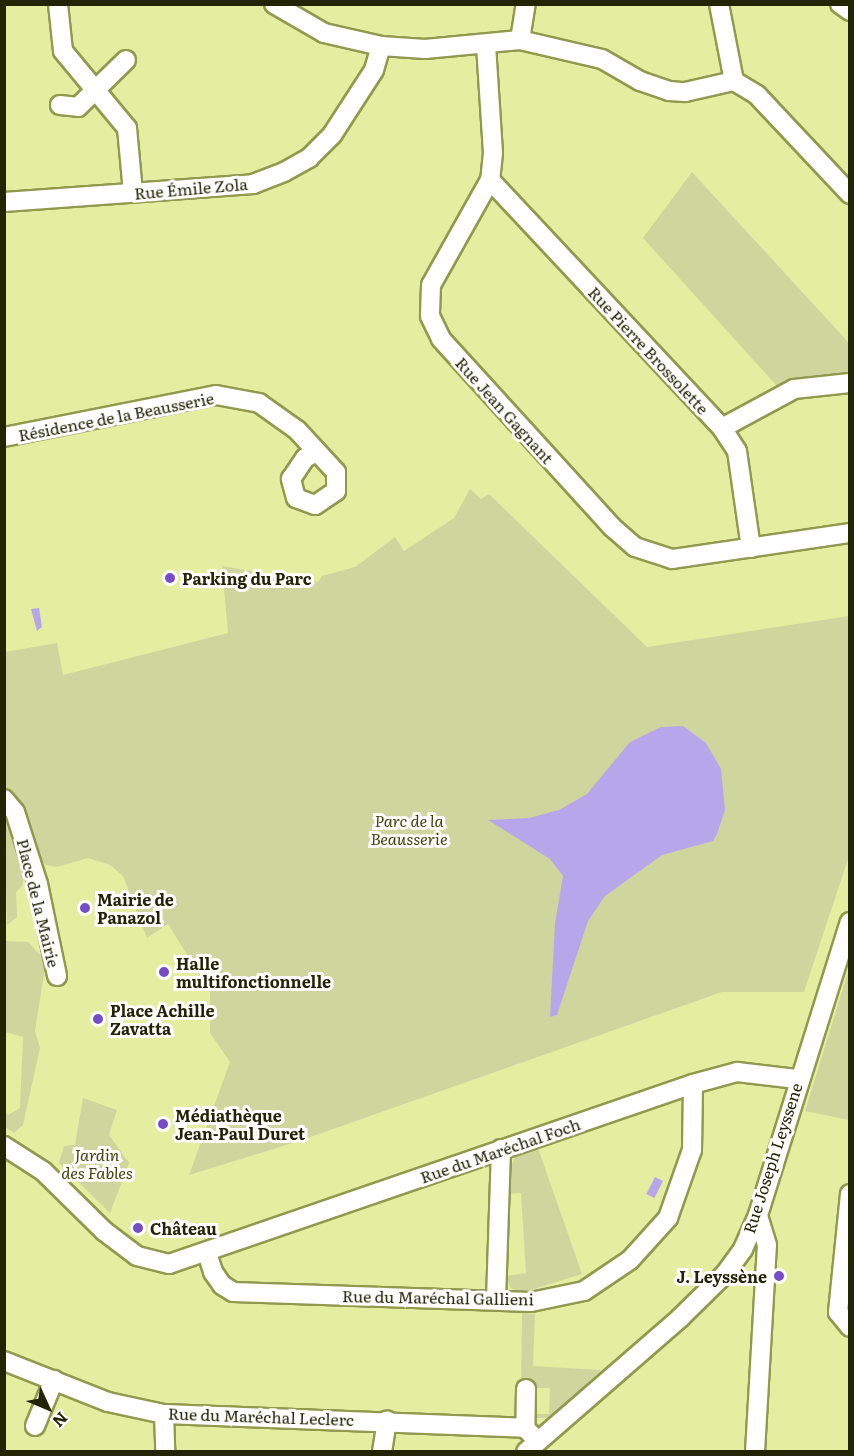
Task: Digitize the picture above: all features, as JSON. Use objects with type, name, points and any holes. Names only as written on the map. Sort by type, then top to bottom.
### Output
[{"type":"street","points":[[58,4],[63,51],[127,128],[133,193]]},
{"type":"street","points":[[274,4],[324,33],[381,46],[425,49],[520,40],[602,58],[640,81],[669,91],[685,92],[734,81],[757,95],[849,194]]},
{"type":"street","points":[[520,40],[526,4]]},
{"type":"street","points":[[719,4],[734,81]]},
{"type":"street","points":[[840,4],[849,11]]},
{"type":"street","name":"Rue Jean Gagnant","points":[[486,45],[493,153],[490,180],[431,285],[430,316],[441,339],[612,527],[635,547],[672,559],[849,533]]},
{"type":"street","name":"Rue Émile Zola","points":[[4,202],[253,184],[309,158],[350,110],[375,70],[381,46]]},
{"type":"street","points":[[60,105],[78,107],[97,93],[126,60]]},
{"type":"street","name":"Rue Pierre Brossolette","points":[[490,180],[722,428],[737,451],[751,548]]},
{"type":"street","points":[[722,428],[794,389],[849,383]]},
{"type":"street","name":"Résidence de la Beausserie","points":[[4,437],[216,395],[259,402],[297,430],[315,453]]},
{"type":"street","name":"Place de la Mairie","points":[[4,799],[15,812],[38,884],[57,976]]},
{"type":"street","name":"Rue Joseph Leyssene","points":[[533,1446],[680,1318],[725,1274],[743,1249],[758,1215],[797,1079],[849,922]]},
{"type":"street","name":"Rue du Maréchal Foch","points":[[4,1146],[43,1171],[104,1231],[137,1256],[169,1264],[207,1253],[693,1084],[737,1072],[797,1079]]},
{"type":"street","name":"Rue du Maréchal Gallieni","points":[[207,1253],[213,1272],[233,1292],[531,1302],[584,1291],[630,1260],[668,1218],[692,1150],[693,1084]]},
{"type":"street","points":[[496,1300],[501,1149]]},
{"type":"street","points":[[849,1194],[838,1312],[849,1327]]},
{"type":"street","points":[[755,1452],[767,1245],[758,1215]]},
{"type":"street","points":[[743,1249],[765,1272]]},
{"type":"street","name":"Rue du Maréchal Leclerc","points":[[4,1362],[108,1401],[164,1414],[387,1420],[525,1428]]},
{"type":"street","points":[[35,1426],[54,1380]]},
{"type":"street","points":[[526,1389],[525,1428],[533,1446]]},
{"type":"street","points":[[164,1414],[165,1452]]},
{"type":"street","points":[[382,1452],[387,1420]]},
{"type":"green space","points":[[692,172],[849,343],[849,372],[777,386],[643,238]]},
{"type":"green space","name":"Parc de la Beausserie","points":[[470,489],[481,499],[489,494],[647,647],[849,616],[849,856],[804,992],[722,992],[299,1141],[189,1175],[230,1062],[210,1033],[210,992],[168,924],[147,938],[123,876],[110,865],[88,858],[57,867],[46,865],[38,858],[21,806],[5,787],[5,652],[57,643],[63,675],[228,633],[222,566],[318,582],[322,576],[355,567],[395,537],[404,551],[454,518]]},
{"type":"green space","points":[[4,813],[25,872],[22,886],[16,892],[17,917],[7,925]]},
{"type":"green space","points":[[5,941],[28,942],[46,961],[35,1031],[40,1048],[23,1125],[14,1133],[5,1127],[4,1111],[8,1115],[20,1108],[23,1037],[5,1032]]},
{"type":"green space","points":[[849,969],[849,1120],[805,1111]]},
{"type":"green space","name":"Jardin des Fables","points":[[83,1098],[117,1110],[109,1135],[129,1163],[110,1213],[59,1163],[64,1146],[75,1145]]},
{"type":"green space","points":[[538,1148],[582,1274],[518,1294],[510,1287],[506,1276],[526,1273],[521,1193],[508,1194],[510,1169],[516,1155]]},
{"type":"green space","points":[[522,1313],[535,1314],[533,1366],[601,1370],[551,1418],[535,1418],[535,1414],[549,1414],[550,1388],[521,1388]]},
{"type":"shaded area","points":[[39,608],[42,627],[37,631],[31,609]]},
{"type":"shaded area","points":[[683,726],[706,743],[721,769],[725,810],[717,834],[713,841],[662,855],[605,896],[588,921],[557,1015],[550,1017],[555,923],[563,876],[550,859],[488,820],[529,818],[559,810],[587,794],[630,742],[661,727]]},
{"type":"shaded area","points":[[655,1177],[663,1181],[654,1198],[646,1194]]},
{"type":"place","name":"Parking du Parc","points":[[170,578]]},
{"type":"place","name":"Mairie de Panazol","points":[[85,908]]},
{"type":"place","name":"Halle multifonctionnelle","points":[[164,972]]},
{"type":"place","name":"Place Achille Zavatta","points":[[98,1019]]},
{"type":"place","name":"Médiathèque Jean-Paul Duret","points":[[163,1124]]},
{"type":"place","name":"Château","points":[[138,1228]]},
{"type":"place","name":"J. Leyssène","points":[[779,1276]]}]
